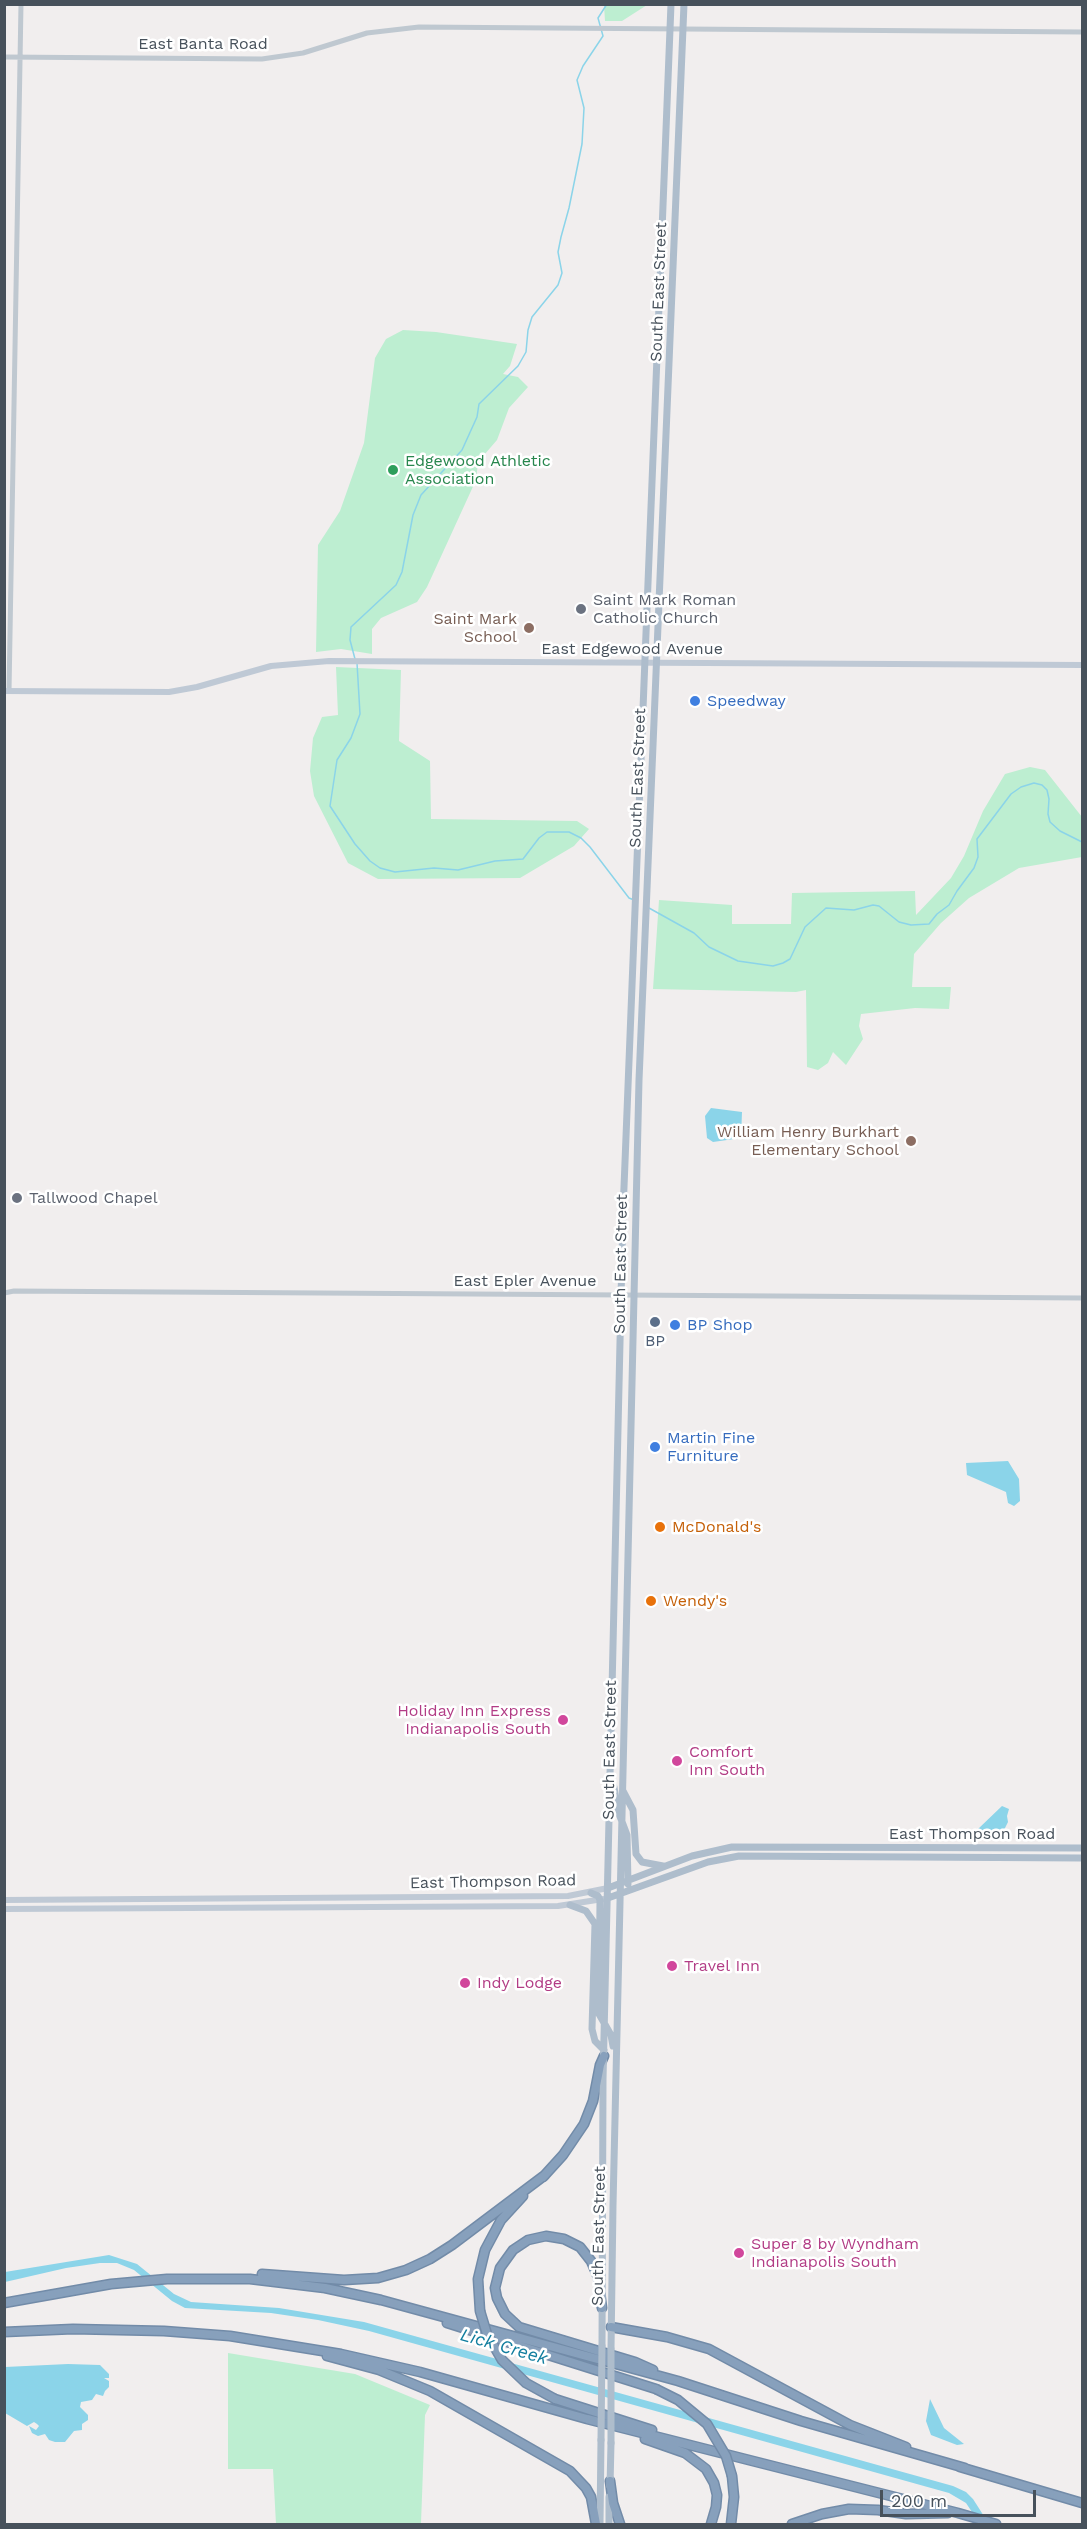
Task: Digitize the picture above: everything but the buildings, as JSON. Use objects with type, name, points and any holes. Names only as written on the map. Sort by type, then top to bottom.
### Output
[{"type":"highway","points":[[604,2053],[593,2101],[584,2124],[572,2144],[501,2220],[488,2243],[478,2279],[480,2311],[487,2334],[502,2360],[529,2385],[555,2399],[654,2431],[667,2439]]},
{"type":"highway","points":[[4,2303],[126,2282],[175,2278],[249,2273],[344,2280],[393,2274],[438,2254],[545,2175]]},
{"type":"highway","points":[[602,2308],[598,2277],[591,2261],[580,2247],[564,2239],[541,2236],[528,2240],[510,2253],[500,2268],[495,2288],[497,2298],[506,2314],[519,2327],[635,2362],[678,2381]]},
{"type":"highway","points":[[213,2277],[306,2285],[399,2305],[678,2381],[801,2421],[1083,2503]]},
{"type":"highway","points":[[399,2305],[466,2330],[656,2389],[678,2400],[707,2424],[726,2456],[732,2476],[734,2497],[731,2524]]},
{"type":"highway","points":[[611,2327],[667,2337],[709,2349],[858,2429],[965,2468]]},
{"type":"highway","points":[[4,2332],[73,2329],[164,2331],[230,2336],[307,2348],[420,2372],[587,2419],[958,2512],[996,2524]]},
{"type":"highway","points":[[307,2348],[329,2357],[379,2370],[430,2391],[570,2471],[591,2497],[598,2524]]},
{"type":"highway","points":[[587,2419],[679,2450],[698,2460],[711,2477],[717,2495],[711,2524]]},
{"type":"highway","points":[[610,2481],[620,2524]]},
{"type":"highway","points":[[792,2524],[812,2517],[849,2510],[878,2510],[906,2514],[958,2512]]},
{"type":"main road","name":"South East Street","points":[[598,2524],[606,2029],[604,1899],[608,1888],[621,1295],[635,881],[671,4]]},
{"type":"main road","name":"South East Street","points":[[609,2524],[620,1894],[624,1882],[622,1791],[633,1295],[647,888],[684,4]]},
{"type":"main road","name":"East Edgewood Avenue","points":[[7,691],[169,692],[197,687],[281,664],[343,661],[1083,665]]},
{"type":"main road","points":[[610,1772],[622,1821]]},
{"type":"main road","points":[[622,1791],[633,1810],[634,1848],[639,1859],[647,1864],[665,1866]]},
{"type":"main road","name":"East Thompson Road","points":[[4,1900],[568,1896],[608,1888],[706,1852],[742,1846],[1083,1848]]},
{"type":"main road","name":"East Thompson Road","points":[[4,1909],[570,1905],[604,1899],[708,1862],[739,1856],[1083,1858]]},
{"type":"main road","points":[[624,1882],[631,1887],[638,1887]]},
{"type":"main road","points":[[591,1893],[604,1899]]},
{"type":"main road","points":[[289,1907],[290,1898]]},
{"type":"main road","points":[[570,1905],[586,1911],[595,1924],[592,2029],[595,2041],[604,2053]]},
{"type":"main road","points":[[606,2029],[612,2040],[616,2075]]},
{"type":"street","points":[[7,691],[21,4]]},
{"type":"street","name":"East Banta Road","points":[[4,57],[262,59],[303,53],[362,34],[400,29],[684,28],[1083,32]]},
{"type":"street","name":"East Epler Avenue","points":[[4,1293],[15,1291],[1083,1299]]},
{"type":"green space","points":[[604,4],[647,5],[622,21],[605,21]]},
{"type":"green space","name":"Edgewood Athletic Association","points":[[403,330],[436,332],[517,344],[510,366],[503,374],[518,377],[528,387],[509,408],[497,440],[478,462],[476,480],[427,587],[417,602],[381,618],[372,629],[372,654],[341,649],[316,652],[318,545],[340,511],[364,443],[375,358],[386,339]]},
{"type":"green space","points":[[336,667],[401,670],[399,741],[430,761],[431,819],[577,821],[589,829],[574,846],[520,878],[378,879],[348,863],[314,796],[310,771],[313,738],[322,717],[338,715]]},
{"type":"green space","points":[[1030,767],[1045,770],[1082,817],[1082,857],[1019,868],[969,898],[941,923],[914,954],[912,987],[951,987],[949,1009],[915,1008],[861,1014],[859,1026],[863,1039],[846,1065],[833,1052],[828,1063],[818,1070],[807,1067],[806,990],[796,992],[653,989],[659,900],[732,905],[732,924],[791,924],[792,893],[915,891],[916,915],[951,878],[964,856],[983,811],[1005,774]]},
{"type":"green space","points":[[228,2353],[355,2374],[430,2405],[425,2415],[421,2523],[438,2524],[276,2524],[273,2469],[228,2469]]},
{"type":"water","points":[[711,1108],[742,1112],[741,1138],[713,1142],[707,1138],[705,1116]]},
{"type":"water","points":[[1008,1461],[1019,1479],[1020,1501],[1014,1506],[1008,1503],[1006,1492],[967,1475],[966,1463]]},
{"type":"water","points":[[1002,1806],[1009,1809],[1008,1822],[1004,1830],[996,1835],[977,1834],[978,1829]]},
{"type":"water","name":"Lick Creek","points":[[109,2255],[137,2264],[174,2294],[191,2302],[279,2308],[364,2322],[953,2486],[966,2492],[973,2499],[989,2524],[980,2524],[966,2503],[949,2493],[369,2331],[271,2313],[185,2308],[172,2301],[134,2270],[117,2263],[66,2268],[5,2282],[5,2272]]},
{"type":"water","points":[[100,2365],[109,2374],[109,2378],[104,2378],[109,2381],[109,2387],[103,2396],[96,2394],[92,2400],[81,2402],[80,2407],[88,2415],[88,2420],[82,2424],[82,2430],[74,2431],[65,2442],[55,2442],[49,2440],[45,2434],[38,2436],[32,2433],[29,2426],[36,2430],[39,2426],[34,2422],[27,2426],[5,2413],[5,2367]]},
{"type":"water","points":[[930,2399],[944,2428],[964,2444],[957,2445],[931,2435],[926,2421]]},
{"type":"waterway","points":[[355,659],[350,640],[351,627],[396,585],[402,572],[413,515],[421,495],[462,450],[477,417],[479,404],[518,366],[526,352],[532,317],[558,285],[562,273],[558,252],[582,144],[584,108],[577,80],[583,66],[603,36],[598,18],[607,4]]},
{"type":"waterway","points":[[357,663],[360,714],[351,738],[337,760],[330,806],[355,844],[370,861],[380,868],[395,872],[434,868],[458,870],[495,861],[523,859],[539,838],[547,832],[569,832],[581,838],[590,847],[629,898],[634,900]]},
{"type":"waterway","points":[[649,908],[694,933],[709,947],[738,961],[773,966],[790,959],[805,927],[826,908],[854,910],[873,905],[879,906],[899,922],[911,925],[929,924],[949,905],[974,868],[978,857],[977,839],[1011,794],[1021,787],[1034,783],[1042,785],[1047,790],[1049,799],[1050,822],[1060,831],[1082,842]]},
{"type":"place","name":"Edgewood Athletic Association","points":[[393,470]]},
{"type":"place","name":"Saint Mark Roman Catholic Church","points":[[581,609]]},
{"type":"place","name":"Saint Mark School","points":[[529,628]]},
{"type":"place","name":"Speedway","points":[[695,701]]},
{"type":"place","name":"William Henry Burkhart Elementary School","points":[[911,1141]]},
{"type":"place","name":"Tallwood Chapel","points":[[17,1198]]},
{"type":"place","name":"BP","points":[[655,1322]]},
{"type":"place","name":"BP Shop","points":[[675,1325]]},
{"type":"place","name":"Martin Fine Furniture","points":[[655,1447]]},
{"type":"place","name":"McDonald's","points":[[660,1527]]},
{"type":"place","name":"Wendy's","points":[[651,1601]]},
{"type":"place","name":"Holiday Inn Express Indianapolis South","points":[[563,1720]]},
{"type":"place","name":"Comfort Inn South","points":[[677,1761]]},
{"type":"place","name":"Travel Inn","points":[[672,1966]]},
{"type":"place","name":"Indy Lodge","points":[[465,1983]]},
{"type":"place","name":"Super 8 by Wyndham Indianapolis South","points":[[739,2253]]}]
